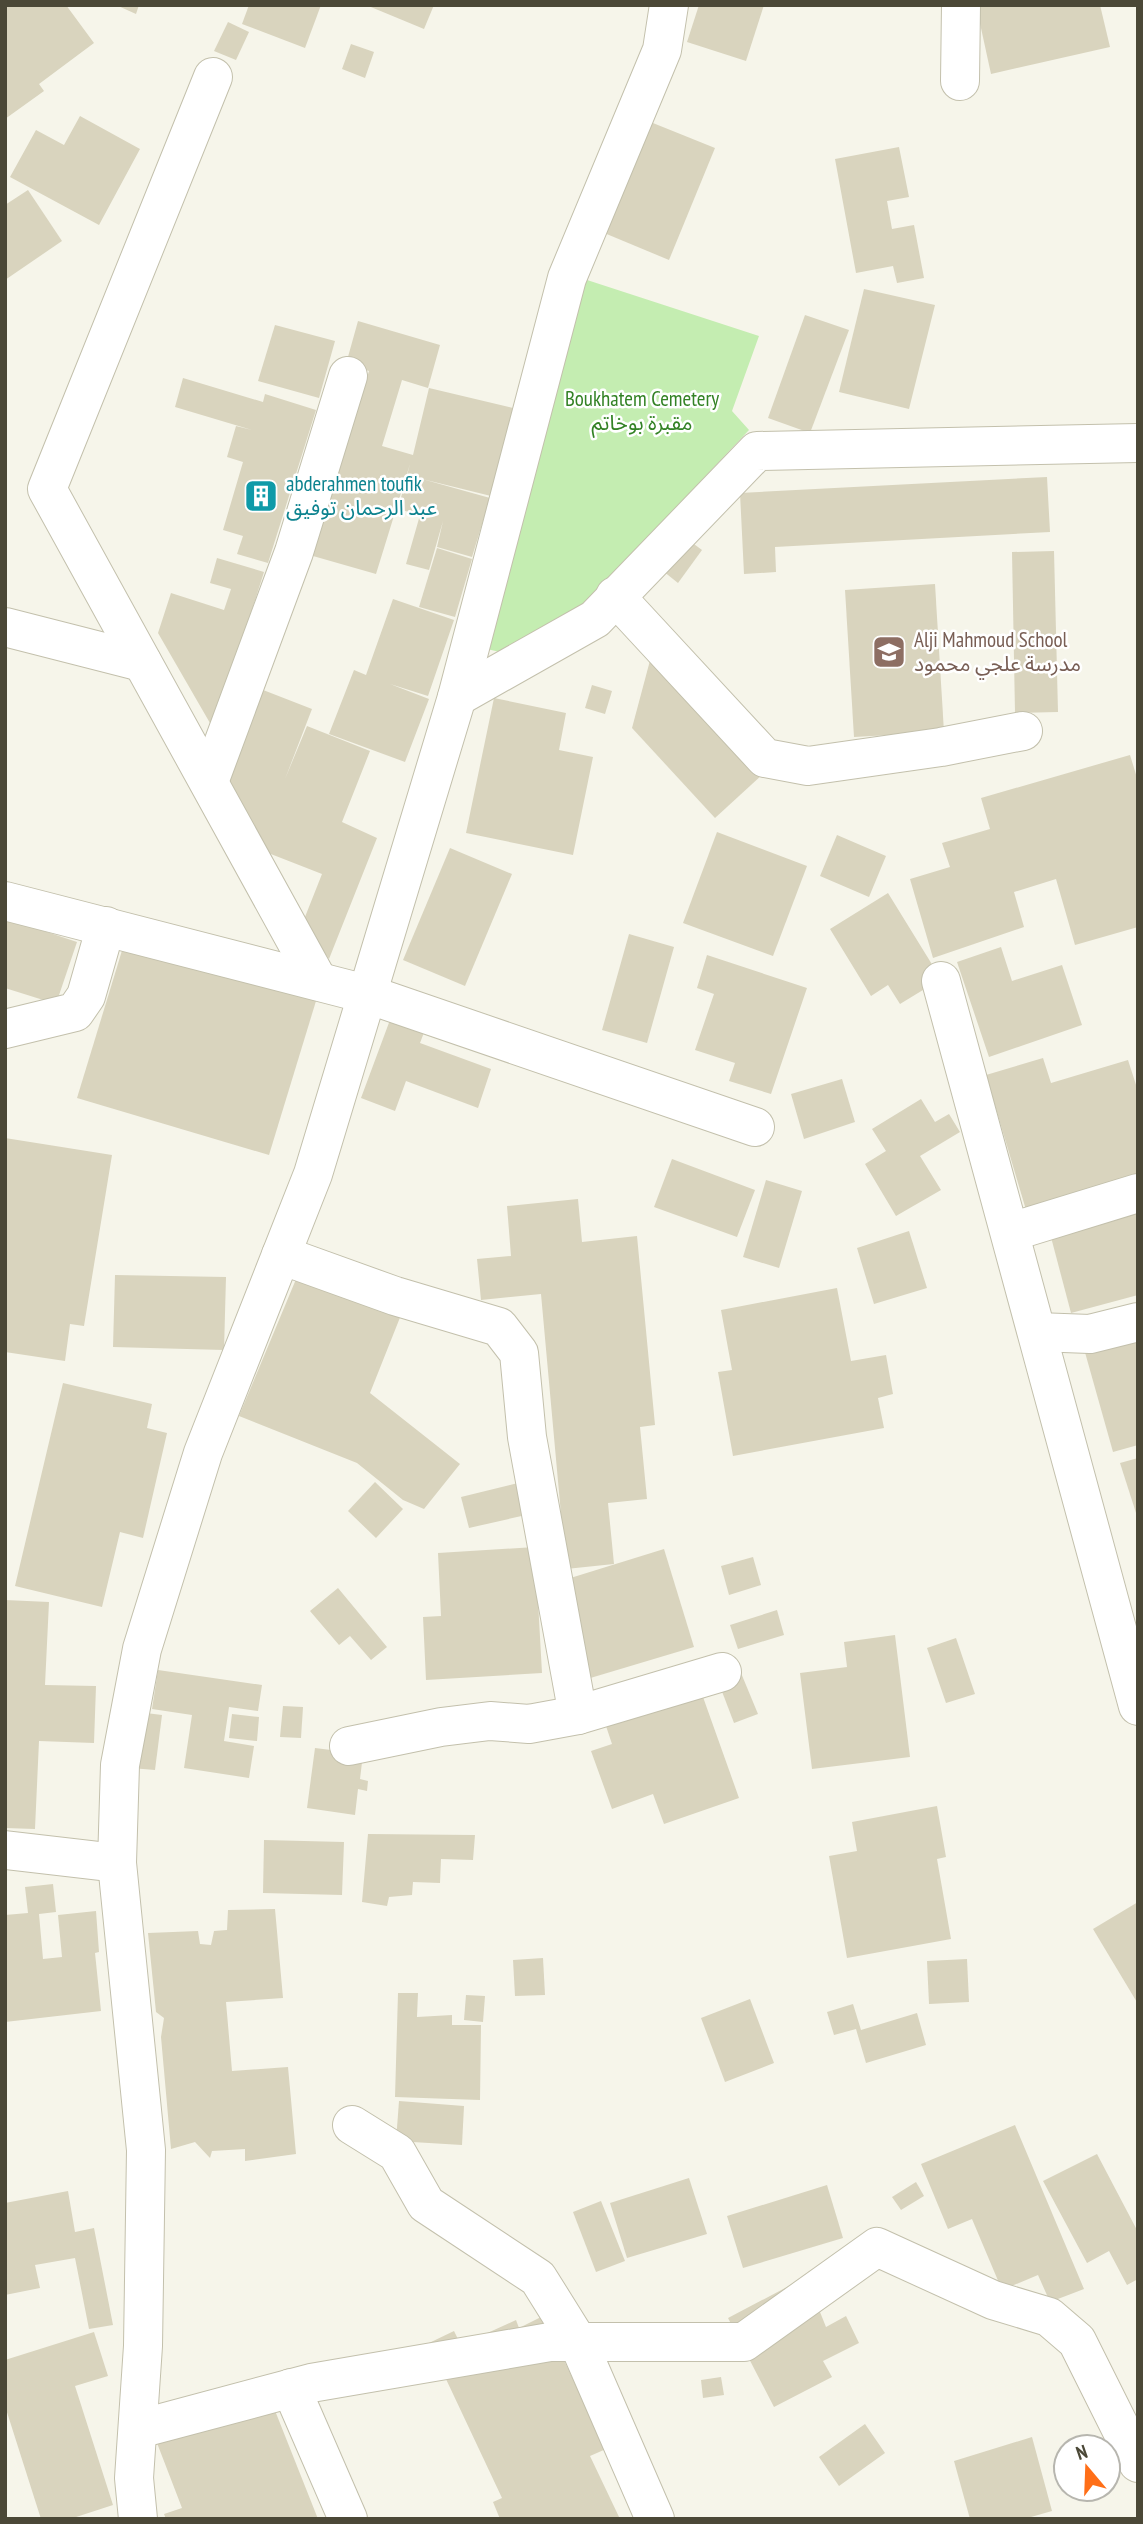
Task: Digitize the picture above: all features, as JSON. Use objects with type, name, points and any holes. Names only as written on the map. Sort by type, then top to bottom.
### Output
[{"type":"street","points":[[138,2519],[134,2478],[139,2429],[146,2150],[117,1863],[120,1765],[142,1649],[203,1453],[313,1174],[370,995],[457,697],[567,278],[662,50],[668,5]]},
{"type":"street","points":[[961,5],[961,81]]},
{"type":"street","points":[[213,77],[47,489],[318,981]]},
{"type":"street","points":[[209,782],[294,552],[348,376]]},
{"type":"street","points":[[457,697],[595,620],[615,596],[757,451],[1138,443]]},
{"type":"street","points":[[615,596],[765,758],[807,766],[940,747],[1023,731]]},
{"type":"street","points":[[5,627],[142,662]]},
{"type":"street","points":[[5,901],[370,995],[755,1127]]},
{"type":"street","points":[[5,1029],[75,1012],[86,996],[106,926]]},
{"type":"street","points":[[942,981],[1138,1706]]},
{"type":"street","points":[[1011,1232],[1138,1193]]},
{"type":"street","points":[[281,1255],[395,1296],[499,1327],[519,1353],[527,1437],[578,1715]]},
{"type":"street","points":[[1037,1332],[1090,1334],[1138,1322]]},
{"type":"street","points":[[349,1746],[441,1727],[490,1721],[529,1724],[578,1715],[722,1672]]},
{"type":"street","points":[[5,1850],[117,1863]]},
{"type":"street","points":[[352,2125],[397,2153],[426,2204],[538,2278],[578,2342],[655,2519]]},
{"type":"street","points":[[139,2429],[291,2388],[550,2342],[744,2342],[877,2247],[993,2300],[1049,2317],[1077,2341],[1138,2463]]},
{"type":"street","points":[[291,2388],[348,2519]]},
{"type":"green space","name":"Boukhatem Cemetery مقبرة بوخاتم","points":[[584,279],[759,336],[732,411],[749,430],[584,605],[504,653],[487,649]]},
{"type":"building","points":[[5,5],[66,5],[94,43],[39,84],[44,91],[5,119]]},
{"type":"building","points":[[116,5],[139,5],[136,14]]},
{"type":"building","points":[[249,5],[321,5],[305,48],[242,24]]},
{"type":"building","points":[[366,5],[434,5],[424,29]]},
{"type":"building","points":[[699,5],[764,5],[746,61],[687,42]]},
{"type":"building","points":[[976,5],[1100,5],[1110,47],[991,74]]},
{"type":"building","points":[[228,22],[249,32],[236,60],[214,51]]},
{"type":"building","points":[[351,44],[374,52],[365,78],[342,69]]},
{"type":"building","points":[[80,116],[140,149],[99,225],[10,177],[36,130],[64,145]]},
{"type":"building","points":[[643,119],[715,148],[669,260],[597,230]]},
{"type":"building","points":[[899,147],[909,197],[887,201],[892,229],[914,225],[924,278],[897,283],[893,266],[856,273],[835,159]]},
{"type":"building","points":[[28,190],[62,241],[5,280],[5,205]]},
{"type":"building","points":[[864,289],[935,305],[909,409],[839,392]]},
{"type":"building","points":[[805,315],[849,330],[810,433],[768,418]]},
{"type":"building","points":[[358,321],[440,345],[428,388],[402,380],[382,446],[413,455],[429,388],[513,408],[491,496],[422,479],[490,498],[472,557],[437,547],[443,521],[429,570],[406,564],[420,515],[398,509],[410,464],[376,574],[313,556],[369,371],[346,364]]},
{"type":"building","points":[[275,325],[335,341],[319,398],[258,381]]},
{"type":"building","points":[[183,378],[263,402],[265,394],[316,410],[268,563],[237,554],[243,536],[223,530],[243,462],[227,457],[236,426],[252,430],[175,407]]},
{"type":"building","points":[[1047,477],[1050,532],[775,547],[776,572],[744,574],[740,493]]},
{"type":"building","points":[[687,539],[702,550],[678,583],[663,571]]},
{"type":"building","points":[[437,548],[472,559],[455,617],[419,607]]},
{"type":"building","points":[[1054,551],[1058,712],[1015,713],[1012,552]]},
{"type":"building","points":[[217,558],[264,572],[214,730],[158,633],[171,593],[224,610],[231,589],[210,583]]},
{"type":"building","points":[[935,584],[944,732],[854,737],[845,590]]},
{"type":"building","points":[[393,599],[454,620],[428,696],[390,684],[429,699],[405,762],[329,734],[354,670],[366,675]]},
{"type":"building","points":[[652,653],[763,774],[715,818],[632,728]]},
{"type":"building","points":[[592,685],[612,691],[605,714],[585,708]]},
{"type":"building","points":[[258,688],[312,709],[285,779],[307,726],[370,751],[342,822],[377,838],[329,959],[303,922],[322,874],[258,849],[223,778]]},
{"type":"building","points":[[494,698],[566,713],[559,750],[593,757],[573,855],[466,833]]},
{"type":"building","points":[[1130,755],[1138,781],[1138,927],[1075,945],[1056,879],[1014,892],[1024,927],[933,958],[910,879],[950,867],[942,843],[990,829],[981,798]]},
{"type":"building","points":[[717,832],[807,866],[773,956],[683,923]]},
{"type":"building","points":[[837,835],[886,856],[869,897],[820,876]]},
{"type":"building","points":[[450,848],[512,874],[465,986],[403,960]]},
{"type":"building","points":[[888,893],[941,979],[900,1004],[888,985],[871,996],[830,929]]},
{"type":"building","points":[[5,918],[77,942],[56,1004],[5,988]]},
{"type":"building","points":[[629,934],[674,947],[647,1043],[602,1030]]},
{"type":"building","points":[[124,944],[316,1001],[269,1155],[77,1098]]},
{"type":"building","points":[[1001,947],[1012,981],[1062,965],[1082,1025],[989,1057],[957,962]]},
{"type":"building","points":[[707,955],[807,988],[771,1094],[729,1081],[735,1063],[695,1050],[714,994],[697,988]]},
{"type":"building","points":[[400,993],[434,1006],[420,1043],[491,1069],[478,1108],[406,1081],[395,1111],[361,1098]]},
{"type":"building","points":[[1043,1058],[1051,1083],[1128,1060],[1138,1091],[1138,1187],[1029,1220],[986,1075]]},
{"type":"building","points":[[842,1079],[855,1122],[804,1139],[791,1094]]},
{"type":"building","points":[[921,1099],[935,1122],[949,1114],[960,1132],[920,1156],[941,1190],[896,1216],[865,1164],[886,1151],[872,1129]]},
{"type":"building","points":[[5,1138],[112,1155],[84,1326],[70,1324],[65,1361],[5,1352]]},
{"type":"building","points":[[672,1159],[755,1190],[737,1237],[654,1207]]},
{"type":"building","points":[[766,1180],[802,1191],[779,1268],[743,1257]]},
{"type":"building","points":[[1138,1198],[1138,1295],[1071,1313],[1047,1222]]},
{"type":"building","points":[[578,1199],[582,1242],[637,1236],[655,1425],[640,1427],[647,1499],[608,1503],[614,1564],[566,1569],[541,1294],[481,1300],[477,1259],[511,1256],[507,1206]]},
{"type":"building","points":[[909,1231],[927,1288],[874,1304],[857,1248]]},
{"type":"building","points":[[299,1272],[401,1315],[370,1393],[460,1464],[424,1509],[403,1500],[357,1463],[239,1416]]},
{"type":"building","points":[[115,1275],[226,1277],[224,1350],[113,1347]]},
{"type":"building","points":[[837,1288],[851,1361],[886,1355],[893,1394],[878,1398],[884,1428],[733,1456],[718,1372],[732,1370],[721,1310]]},
{"type":"building","points":[[1138,1314],[1138,1445],[1113,1452],[1079,1331]]},
{"type":"building","points":[[63,1383],[152,1404],[147,1428],[167,1433],[143,1538],[120,1532],[102,1607],[15,1586]]},
{"type":"building","points":[[1138,1458],[1138,1516],[1137,1516],[1120,1463]]},
{"type":"building","points":[[375,1482],[403,1509],[376,1538],[348,1511]]},
{"type":"building","points":[[518,1483],[526,1515],[469,1528],[461,1497]]},
{"type":"building","points":[[535,1547],[542,1673],[426,1680],[423,1617],[441,1616],[438,1553]]},
{"type":"building","points":[[664,1549],[694,1647],[577,1682],[564,1580]]},
{"type":"building","points":[[753,1557],[761,1585],[729,1595],[721,1566]]},
{"type":"building","points":[[338,1588],[387,1647],[371,1660],[350,1636],[339,1645],[310,1611]]},
{"type":"building","points":[[5,1600],[49,1602],[45,1685],[96,1686],[94,1743],[39,1741],[35,1829],[5,1828]]},
{"type":"building","points":[[777,1610],[784,1635],[738,1649],[730,1625]]},
{"type":"building","points":[[895,1635],[910,1757],[812,1769],[800,1673],[847,1667],[844,1642]]},
{"type":"building","points":[[956,1638],[975,1694],[946,1703],[927,1648]]},
{"type":"building","points":[[158,1670],[262,1685],[258,1711],[229,1707],[224,1741],[254,1746],[249,1778],[184,1768],[192,1715],[152,1709]]},
{"type":"building","points":[[741,1673],[758,1714],[734,1723],[718,1681]]},
{"type":"building","points":[[698,1683],[739,1798],[664,1824],[653,1794],[612,1809],[591,1751],[612,1744],[603,1717]]},
{"type":"building","points":[[283,1706],[303,1707],[301,1738],[280,1737]]},
{"type":"building","points":[[138,1712],[162,1715],[155,1770],[131,1768]]},
{"type":"building","points":[[232,1714],[259,1717],[257,1741],[229,1738]]},
{"type":"building","points":[[315,1748],[363,1754],[360,1779],[368,1781],[367,1791],[358,1789],[355,1815],[307,1808]]},
{"type":"building","points":[[937,1806],[946,1857],[937,1859],[951,1939],[847,1958],[829,1856],[857,1851],[852,1822]]},
{"type":"building","points":[[368,1834],[475,1835],[473,1860],[441,1859],[440,1883],[413,1882],[412,1895],[389,1897],[387,1906],[362,1902]]},
{"type":"building","points":[[264,1840],[344,1842],[342,1895],[263,1893]]},
{"type":"building","points":[[53,1884],[56,1912],[39,1914],[43,1959],[62,1957],[58,1915],[96,1911],[99,1952],[95,1953],[101,2011],[5,2022],[5,1915],[28,1913],[25,1887]]},
{"type":"building","points":[[1138,1902],[1138,2004],[1093,1929]]},
{"type":"building","points":[[275,1909],[283,1998],[226,2002],[232,2071],[288,2067],[296,2154],[245,2161],[245,2149],[212,2151],[210,2158],[195,2142],[171,2149],[161,2037],[164,2018],[156,2012],[148,1933],[198,1931],[200,1944],[211,1945],[214,1931],[227,1930],[228,1910]]},
{"type":"building","points":[[543,1958],[545,1995],[515,1996],[513,1960]]},
{"type":"building","points":[[967,1959],[969,2002],[929,2004],[927,1961]]},
{"type":"building","points":[[398,1993],[418,1993],[417,2017],[452,2015],[452,2025],[481,2025],[480,2100],[395,2097]]},
{"type":"building","points":[[466,1995],[485,1996],[483,2022],[464,2020]]},
{"type":"building","points":[[750,1999],[774,2063],[725,2082],[701,2018]]},
{"type":"building","points":[[853,2004],[861,2030],[917,2013],[926,2045],[866,2063],[856,2029],[834,2035],[827,2012]]},
{"type":"building","points":[[399,2101],[464,2106],[462,2145],[396,2141]]},
{"type":"building","points":[[1015,2125],[1084,2289],[1050,2302],[1038,2275],[1002,2290],[972,2219],[948,2229],[921,2164]]},
{"type":"building","points":[[1097,2154],[1138,2232],[1138,2279],[1127,2285],[1109,2251],[1087,2263],[1043,2181]]},
{"type":"building","points":[[689,2178],[707,2234],[627,2258],[610,2203]]},
{"type":"building","points":[[916,2182],[924,2196],[901,2210],[892,2197]]},
{"type":"building","points":[[827,2185],[843,2238],[743,2268],[727,2216]]},
{"type":"building","points":[[68,2191],[75,2232],[94,2228],[113,2325],[89,2329],[75,2258],[35,2265],[40,2288],[5,2295],[5,2203]]},
{"type":"building","points":[[601,2201],[625,2261],[596,2272],[573,2212]]},
{"type":"building","points":[[806,2277],[826,2327],[846,2316],[859,2343],[823,2361],[832,2377],[774,2407],[728,2318]]},
{"type":"building","points":[[543,2316],[606,2449],[590,2456],[620,2519],[500,2519],[493,2502],[502,2498],[429,2343],[454,2331],[461,2345],[516,2320],[519,2328]]},
{"type":"building","points":[[94,2332],[108,2376],[75,2386],[113,2505],[70,2519],[41,2519],[5,2406],[5,2360]]},
{"type":"building","points":[[721,2377],[724,2395],[703,2398],[701,2380]]},
{"type":"building","points":[[270,2398],[318,2519],[166,2519],[164,2514],[182,2508],[157,2443]]},
{"type":"building","points":[[865,2424],[885,2453],[839,2486],[819,2457]]},
{"type":"building","points":[[1032,2437],[1052,2511],[1024,2519],[970,2519],[954,2461]]},
{"type":"place","name":"abderahmen toufik عبد الرحمان توفيق","points":[[261,496]]},
{"type":"place","name":"Alji Mahmoud School مدرسة علجي محمود","points":[[889,652]]}]
